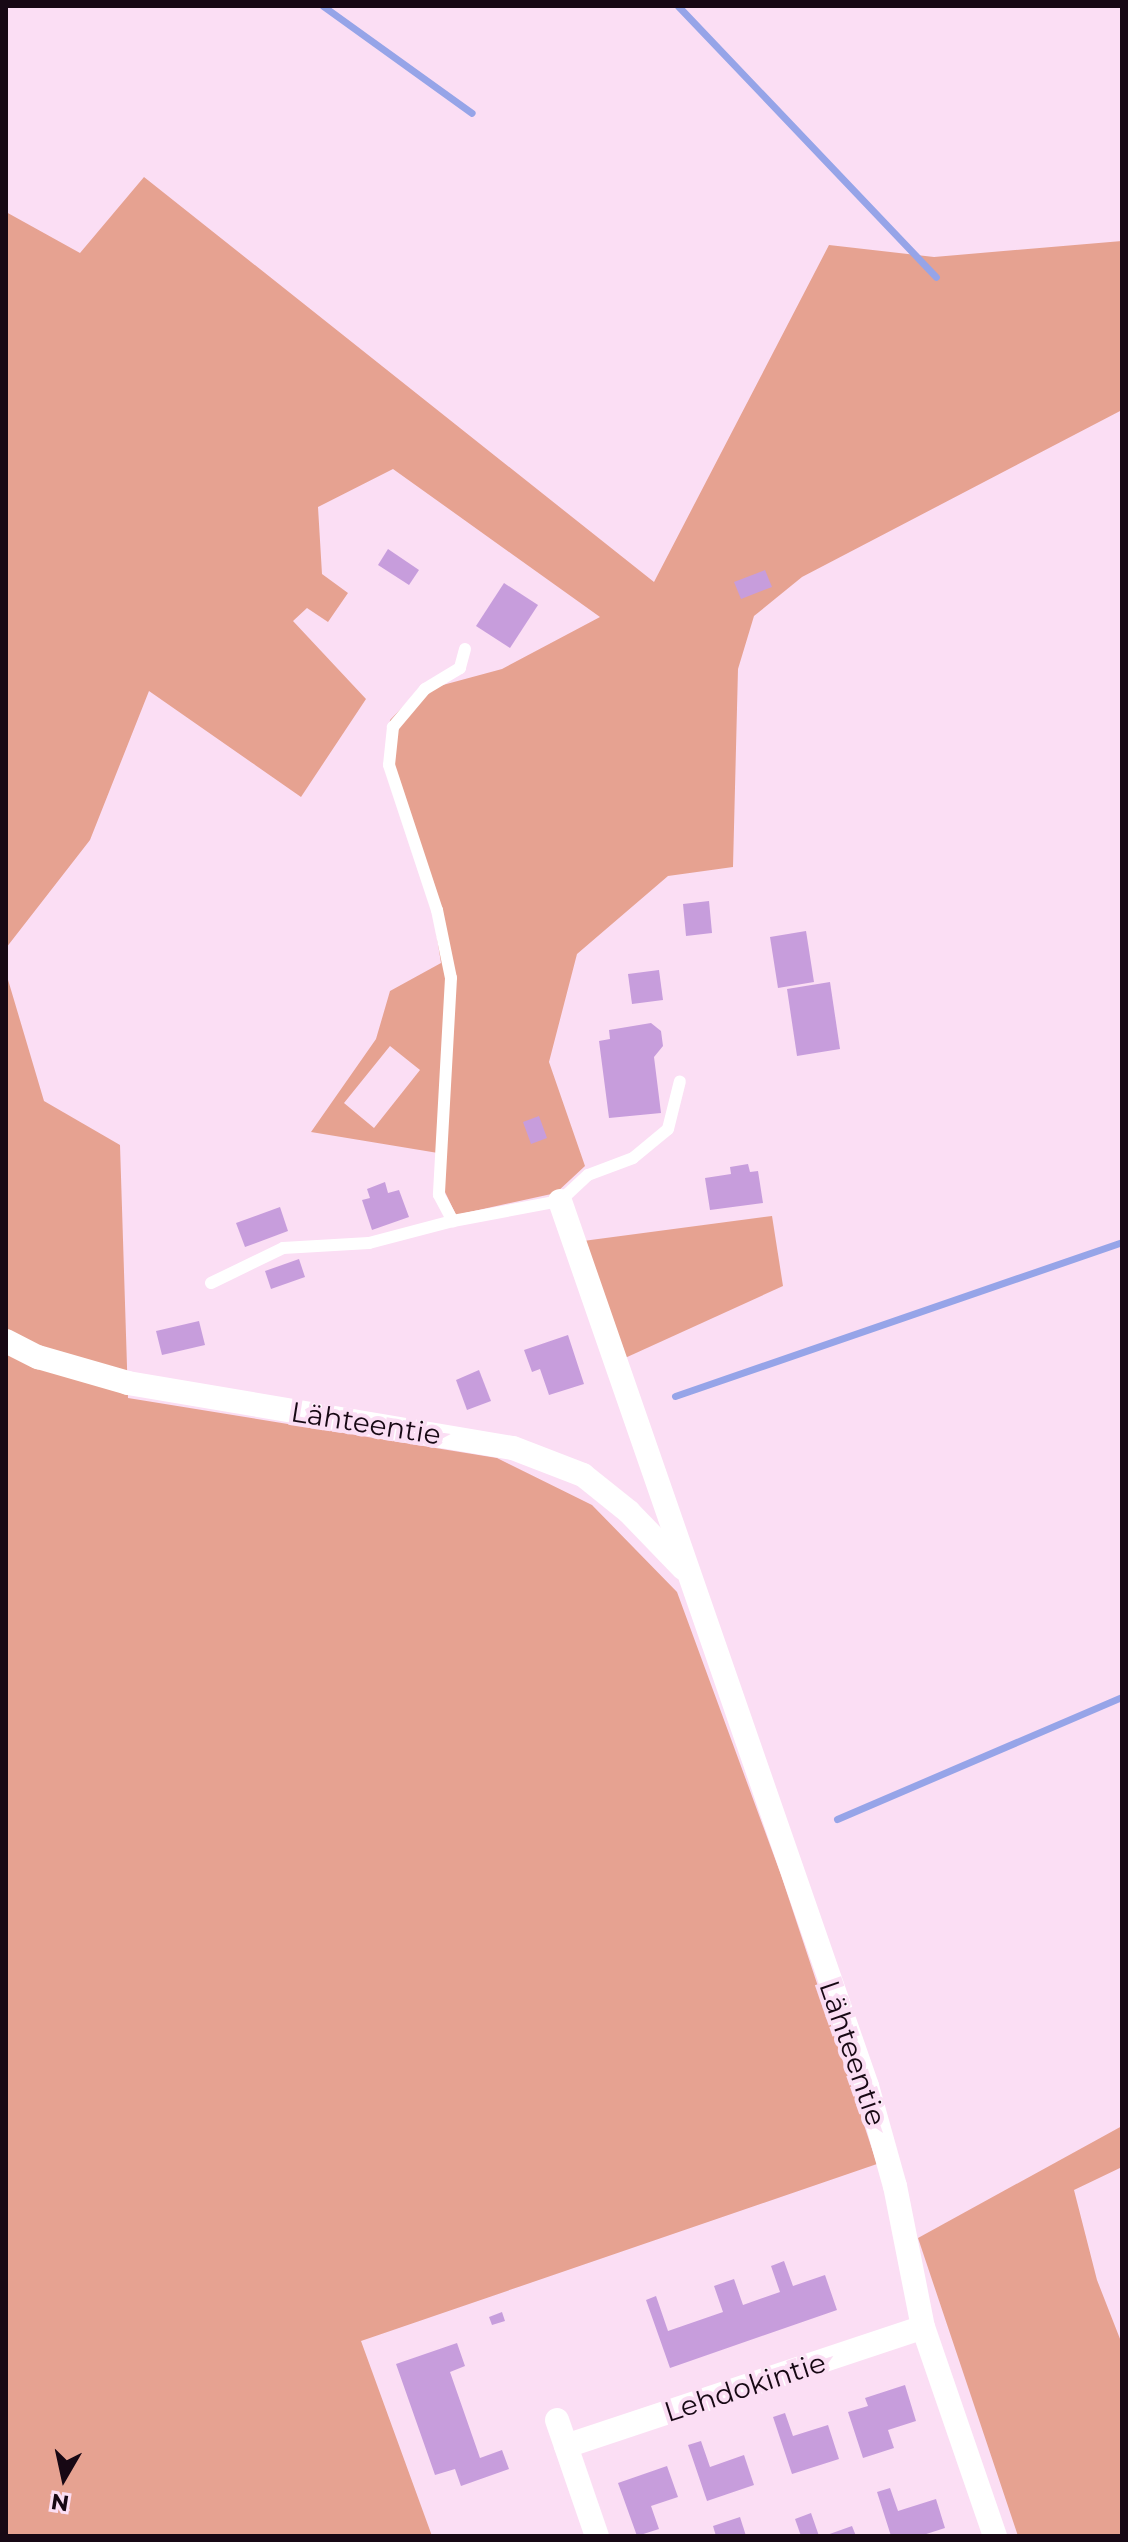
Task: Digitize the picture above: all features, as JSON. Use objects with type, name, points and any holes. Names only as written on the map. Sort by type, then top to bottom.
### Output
[{"type":"street","name":"Lähteentie","points":[[560,1201],[867,2086],[892,2172],[923,2327],[995,2536]]},
{"type":"street","name":"Lähteentie","points":[[6,1341],[38,1357],[128,1383],[513,1448],[583,1475],[629,1512],[690,1576]]},
{"type":"street","name":"Lehdokintie","points":[[566,2446],[923,2327]]},
{"type":"street","points":[[557,2420],[597,2536]]},
{"type":"lane","points":[[453,1221],[439,1195],[451,978],[437,910],[389,765],[393,727],[425,689],[460,668],[465,649]]},
{"type":"lane","points":[[211,1283],[283,1248],[369,1243],[453,1221],[560,1201],[588,1175],[633,1158],[668,1129],[680,1081]]},
{"type":"shaded area","points":[[144,177],[654,582],[829,245],[934,257],[1122,241],[1122,410],[802,577],[754,616],[738,669],[733,867],[668,876],[577,954],[549,1062],[585,1166],[556,1193],[456,1215],[445,1192],[444,1154],[311,1132],[376,1039],[390,991],[441,963],[433,912],[386,766],[390,720],[417,692],[502,669],[600,617],[393,469],[318,507],[322,574],[348,593],[328,622],[307,608],[293,621],[366,699],[301,797],[149,691],[90,840],[6,948],[6,212],[80,253]],"holes":[[[390,1046],[420,1070],[374,1128],[344,1103]]]},
{"type":"shaded area","points":[[6,973],[44,1101],[120,1145],[128,1398],[497,1458],[592,1505],[677,1592],[781,1875],[877,2164],[361,2341],[432,2536],[6,2536]]},
{"type":"shaded area","points":[[772,1216],[783,1286],[625,1358],[583,1241]]},
{"type":"shaded area","points":[[1122,2126],[1122,2167],[1074,2190],[1097,2280],[1122,2344],[1122,2536],[1018,2536],[918,2238]]},
{"type":"building","points":[[388,549],[419,570],[409,585],[378,565]]},
{"type":"building","points":[[765,570],[772,587],[741,599],[734,582]]},
{"type":"building","points":[[504,583],[538,605],[510,648],[476,626]]},
{"type":"building","points":[[709,901],[712,933],[686,936],[683,904]]},
{"type":"building","points":[[806,931],[814,982],[778,988],[770,937]]},
{"type":"building","points":[[659,970],[663,1000],[632,1004],[628,974]]},
{"type":"building","points":[[830,982],[840,1049],[797,1056],[787,989]]},
{"type":"building","points":[[651,1023],[661,1031],[663,1046],[654,1057],[661,1113],[609,1118],[599,1041],[610,1039],[609,1030]]},
{"type":"building","points":[[539,1116],[547,1138],[531,1144],[523,1122]]},
{"type":"building","points":[[748,1164],[750,1172],[758,1171],[763,1203],[710,1210],[705,1178],[731,1174],[730,1167]]},
{"type":"building","points":[[385,1182],[388,1193],[399,1190],[409,1217],[372,1230],[362,1200],[370,1198],[367,1189]]},
{"type":"building","points":[[280,1207],[288,1231],[245,1247],[236,1223]]},
{"type":"building","points":[[299,1259],[305,1277],[271,1289],[265,1271]]},
{"type":"building","points":[[199,1321],[205,1345],[162,1355],[156,1331]]},
{"type":"building","points":[[568,1335],[584,1384],[549,1395],[540,1369],[532,1372],[524,1350]]},
{"type":"building","points":[[479,1370],[491,1401],[467,1410],[456,1380]]},
{"type":"building","points":[[784,2261],[793,2286],[825,2275],[837,2310],[670,2368],[646,2300],[656,2296],[668,2331],[723,2312],[714,2286],[734,2279],[743,2305],[780,2292],[771,2266]]},
{"type":"building","points":[[502,2312],[505,2321],[492,2325],[489,2317]]},
{"type":"building","points":[[457,2343],[465,2366],[450,2372],[480,2458],[502,2450],[509,2469],[461,2486],[455,2469],[435,2475],[396,2364]]},
{"type":"building","points":[[905,2385],[916,2421],[888,2430],[894,2448],[863,2458],[848,2412],[868,2406],[865,2398]]},
{"type":"building","points":[[785,2413],[793,2436],[828,2425],[839,2459],[792,2474],[773,2417]]},
{"type":"building","points":[[701,2441],[710,2467],[744,2455],[754,2485],[707,2501],[688,2445]]},
{"type":"building","points":[[667,2466],[678,2497],[651,2506],[659,2529],[637,2536],[618,2483]]},
{"type":"building","points":[[890,2488],[898,2511],[936,2499],[945,2528],[920,2536],[891,2536],[877,2492]]},
{"type":"building","points":[[811,2513],[819,2536],[801,2536],[795,2519]]},
{"type":"building","points":[[740,2517],[746,2536],[716,2536],[713,2526]]},
{"type":"building","points":[[852,2526],[856,2536],[824,2536]]},
{"type":"waterway","points":[[323,6],[472,113]]},
{"type":"waterway","points":[[678,6],[936,277]]},
{"type":"waterway","points":[[675,1396],[1122,1242]]},
{"type":"waterway","points":[[837,1819],[1122,1697]]}]
